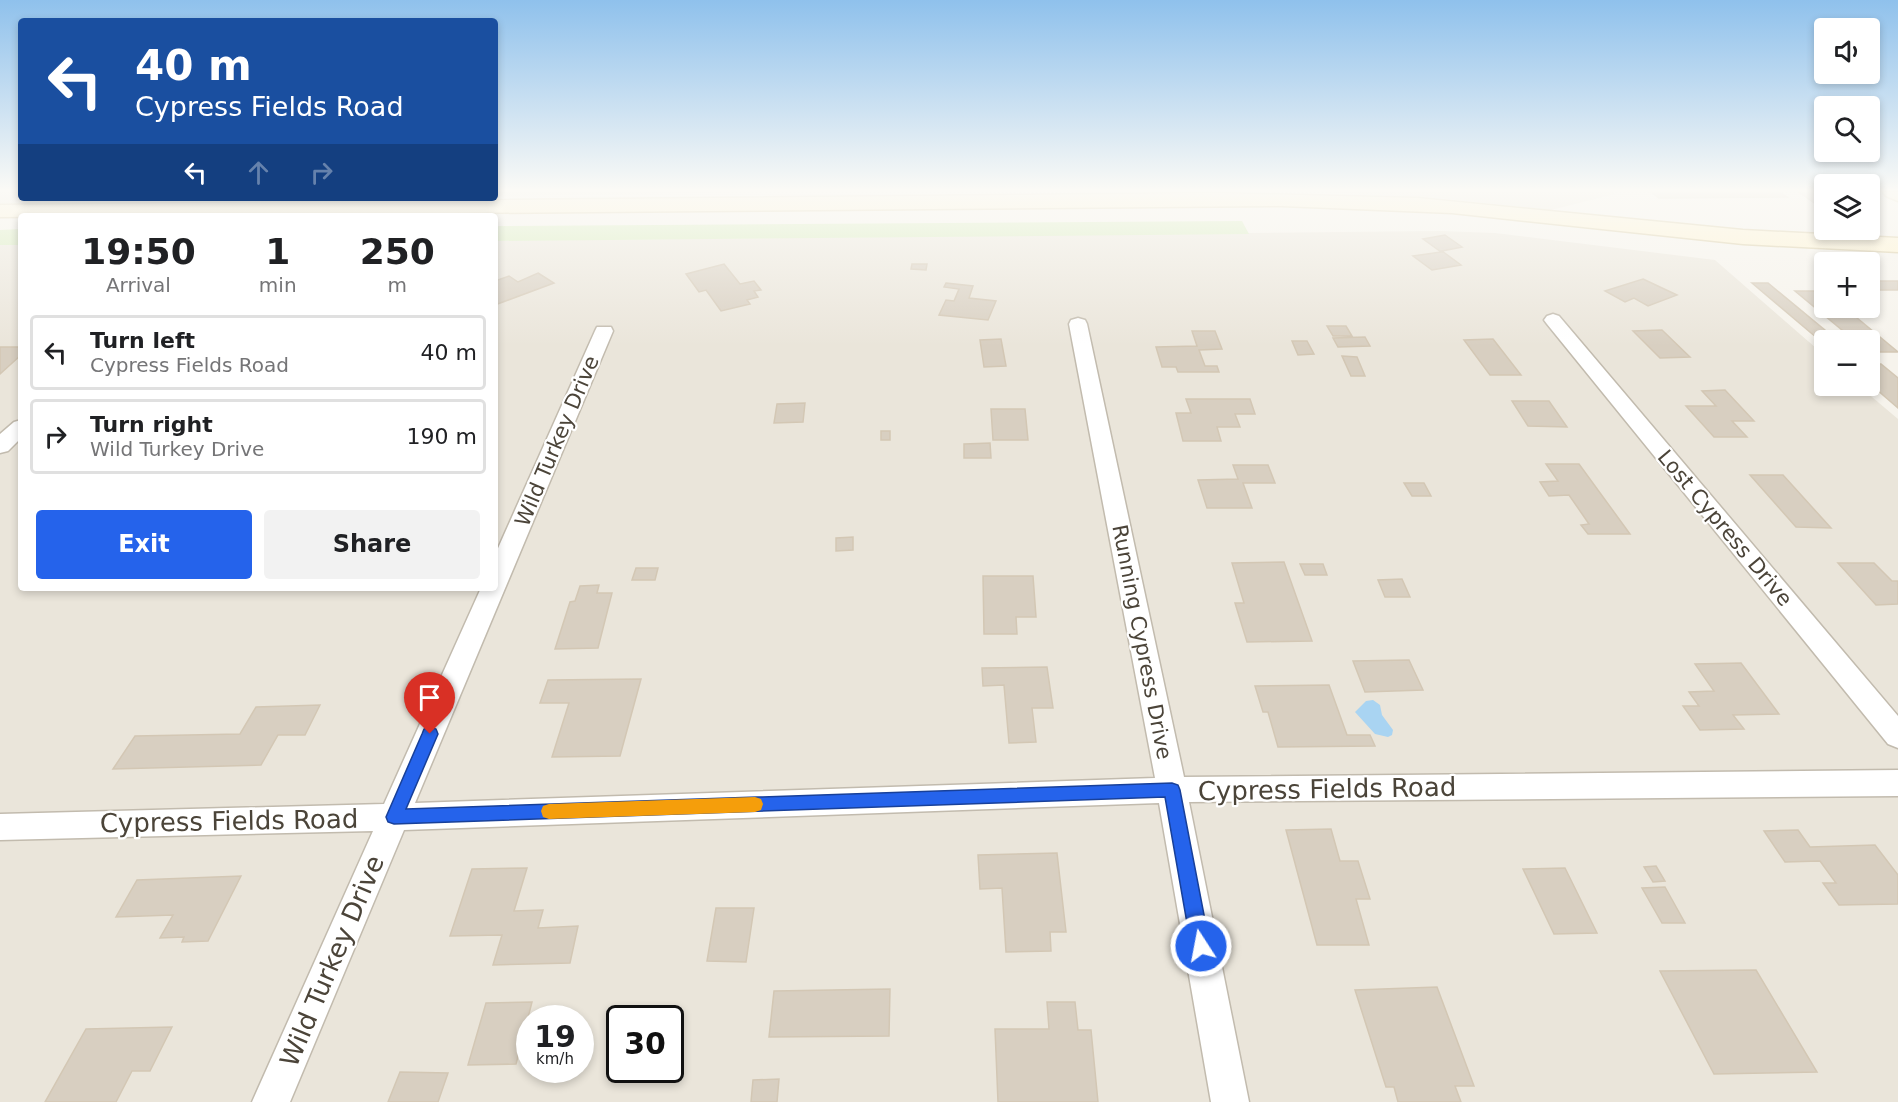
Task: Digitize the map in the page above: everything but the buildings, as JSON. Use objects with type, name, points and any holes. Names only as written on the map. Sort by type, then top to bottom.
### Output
[{"type":"street","points":[[1648,243],[1748,247],[1898,245]]},
{"type":"street","points":[[1748,247],[1898,263]]},
{"type":"street","name":"Lost Cypress Drive","points":[[1553,320],[1898,736]]},
{"type":"street","name":"Running Cypress Drive","points":[[1078,324],[1172,790],[1230,1102]]},
{"type":"street","name":"Wild Turkey Drive","points":[[498,576],[604,331]]},
{"type":"street","points":[[0,446],[18,429]]},
{"type":"street","name":"Wild Turkey Drive","points":[[271,1102],[492,591]]},
{"type":"street","name":"Cypress Fields Road","points":[[0,827],[394,817],[1172,790],[1898,783]]},
{"type":"shaded area","points":[[498,243],[1580,243],[1715,260],[1814,346],[1814,396],[1871,396],[1898,419],[1898,1102],[0,1102],[0,245],[18,245],[18,591],[498,591]]},
{"type":"green space","points":[[0,243],[18,243],[18,245]]},
{"type":"water","points":[[1373,700],[1380,705],[1382,715],[1393,730],[1392,735],[1388,737],[1375,734],[1355,712],[1366,701]]},
{"type":"slow traffic","points":[[549,811],[755,804]]},
{"type":"route","points":[[430,734],[394,817],[1172,790],[1201,946]]}]
